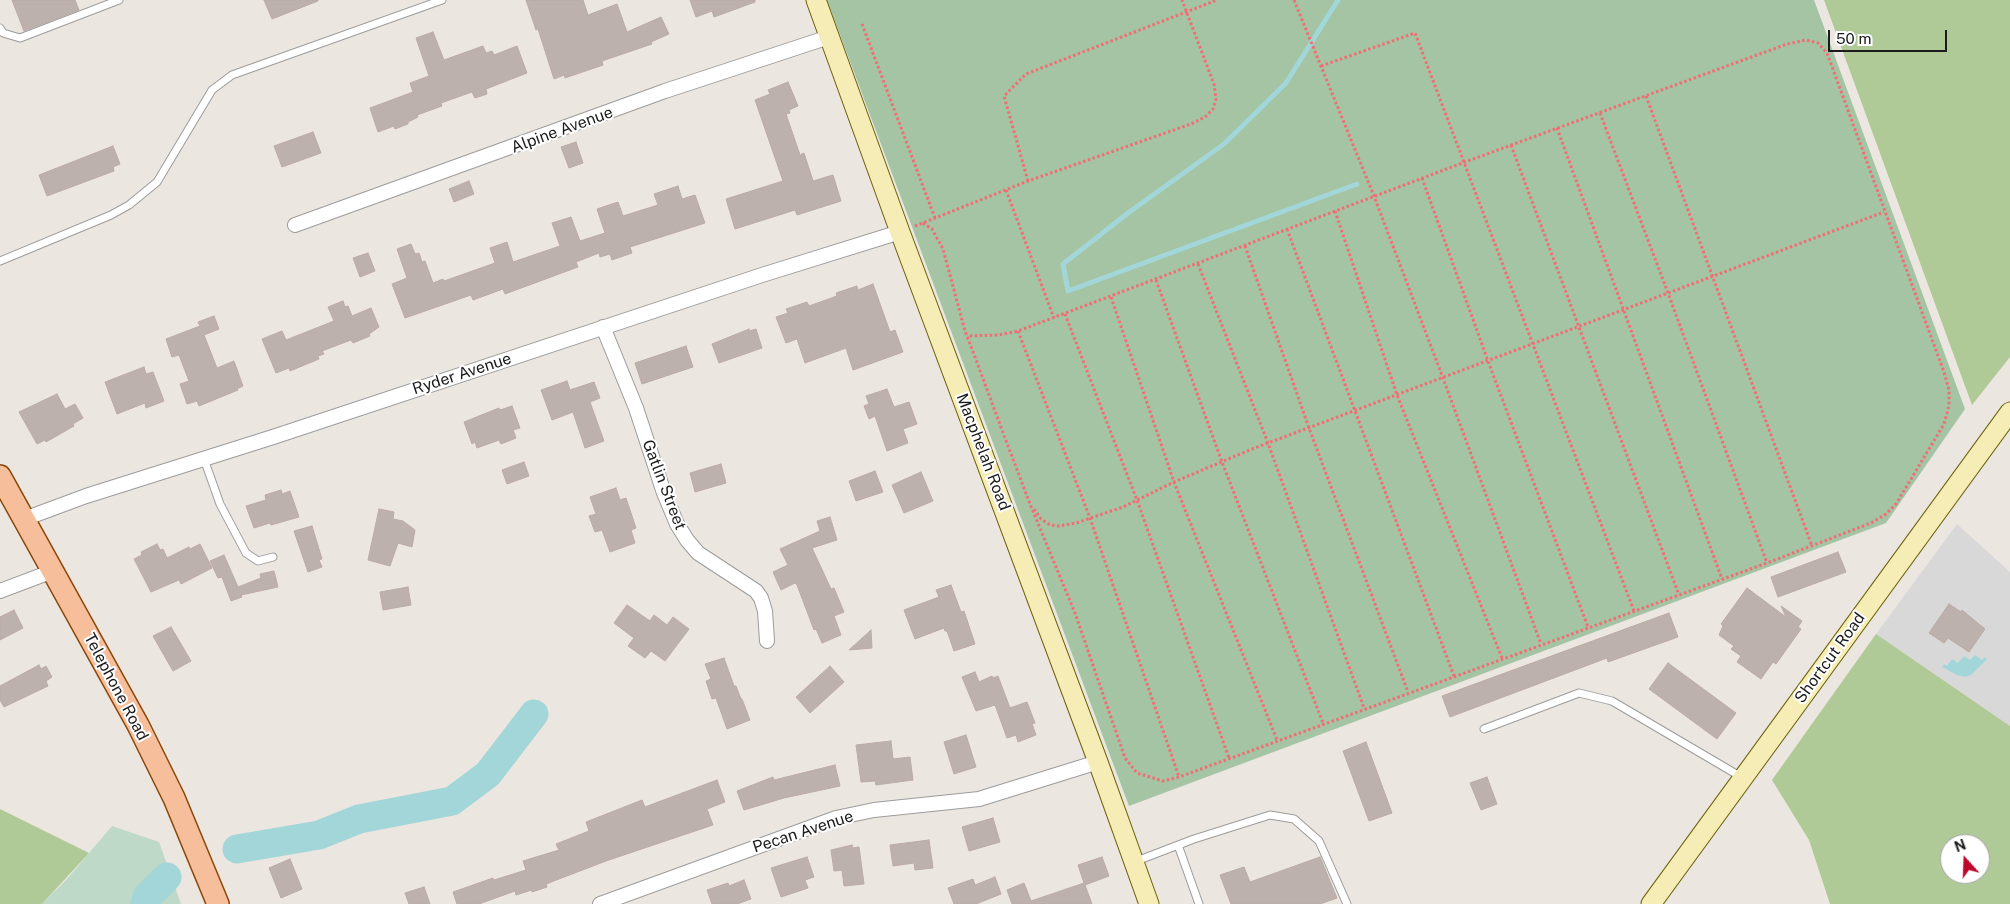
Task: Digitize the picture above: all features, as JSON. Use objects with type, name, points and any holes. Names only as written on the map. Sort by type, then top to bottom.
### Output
[{"type":"main road","name":"Telephone Road","points":[[2,482],[138,725],[174,798],[218,904]]},
{"type":"street","name":"Macphelah Road","points":[[816,0],[1149,904]]},
{"type":"street","name":"Alpine Avenue","points":[[295,225],[664,92],[829,37]]},
{"type":"street","name":"Ryder Avenue","points":[[24,519],[86,496],[762,275],[900,232]]},
{"type":"street","name":"Gatlin Street","points":[[603,327],[636,408],[664,492],[677,524],[698,553],[756,590],[765,611],[767,642]]},
{"type":"street","name":"Shortcut Road","points":[[1651,904],[2010,412]]},
{"type":"street","points":[[0,591],[53,571]]},
{"type":"street","name":"Pecan Avenue","points":[[600,904],[836,818],[874,810],[979,799],[1098,762]]},
{"type":"lane","points":[[0,28],[3,34],[20,38],[119,0]]},
{"type":"lane","points":[[0,261],[111,215],[129,205],[143,194],[157,182],[212,90],[232,75],[442,0]]},
{"type":"lane","points":[[204,459],[220,504],[246,553],[258,561],[272,557]]},
{"type":"lane","points":[[1484,729],[1579,693],[1612,701],[1743,778]]},
{"type":"lane","points":[[1134,862],[1178,845],[1270,815],[1294,819],[1319,841],[1347,904]]},
{"type":"lane","points":[[1178,845],[1199,904]]},
{"type":"path","points":[[900,232],[1028,181],[1191,124],[1205,117],[1214,109],[1216,99],[1214,84],[1182,0]]},
{"type":"path","points":[[1028,181],[1004,96],[1026,74],[1217,0]]},
{"type":"path","points":[[1294,0],[1374,196],[1540,644]]},
{"type":"path","points":[[862,24],[935,218]]},
{"type":"path","points":[[1321,66],[1415,33],[1634,611]]},
{"type":"path","points":[[923,222],[932,229],[943,249],[967,336],[1030,504],[1075,613],[1125,758],[1137,773],[1163,781],[1179,777],[1871,524],[1886,514],[1896,504],[1944,424],[1949,406],[1949,390],[1944,372],[1827,53],[1818,43],[1806,40],[1787,44],[1557,128],[1018,331],[998,335],[967,336]]},
{"type":"path","points":[[1646,96],[1812,546]]},
{"type":"path","points":[[1600,113],[1668,293],[1766,563]]},
{"type":"path","points":[[1557,128],[1722,579]]},
{"type":"path","points":[[1511,145],[1679,595]]},
{"type":"path","points":[[1422,178],[1488,361],[1588,627]]},
{"type":"path","points":[[1006,190],[1054,318]]},
{"type":"path","points":[[1335,211],[1397,395],[1502,658]]},
{"type":"path","points":[[1030,504],[1041,519],[1050,525],[1060,526],[1090,518],[1137,500],[1174,482],[1268,443],[1884,212]]},
{"type":"path","points":[[1287,229],[1454,676]]},
{"type":"path","points":[[1245,246],[1309,428],[1408,692]]},
{"type":"path","points":[[1198,264],[1268,443],[1364,708]]},
{"type":"path","points":[[1156,280],[1222,462],[1323,723]]},
{"type":"path","points":[[1111,297],[1174,482],[1277,740]]},
{"type":"path","points":[[1065,314],[1137,500],[1229,758]]},
{"type":"path","points":[[1018,331],[1090,518],[1179,777]]},
{"type":"shaded area","points":[[1957,524],[2010,572],[2010,726],[1876,634]]},
{"type":"green space","points":[[827,0],[1814,0],[1965,409],[1886,523],[1129,806]]},
{"type":"green space","points":[[1824,0],[2010,0],[2010,357],[1972,405]]},
{"type":"green space","points":[[1876,634],[2010,726],[2010,904],[1830,904],[1809,840],[1772,780]]},
{"type":"green space","points":[[0,809],[89,853],[42,904],[0,904]]},
{"type":"green space","points":[[112,826],[159,842],[181,904],[42,904],[67,879]]},
{"type":"water","points":[[1975,655],[1982,660],[1985,657],[1987,659],[1971,675],[1965,677],[1957,675],[1942,667],[1944,664],[1947,666],[1952,659],[1958,663],[1964,656],[1970,660]]},
{"type":"building","points":[[12,0],[75,0],[79,10],[24,31]]},
{"type":"building","points":[[264,0],[318,0],[318,1],[272,19]]},
{"type":"building","points":[[526,0],[583,0],[588,15],[617,4],[627,32],[661,17],[669,34],[651,42],[652,44],[602,61],[603,65],[565,78],[564,75],[554,79],[538,29],[536,30]]},
{"type":"building","points":[[690,0],[755,0],[755,2],[714,17],[712,11],[696,17]]},
{"type":"building","points":[[433,32],[444,60],[483,46],[486,53],[492,51],[494,55],[517,46],[527,73],[486,89],[487,94],[475,98],[472,92],[441,103],[442,106],[417,115],[418,117],[408,122],[408,124],[395,129],[394,126],[378,132],[370,108],[413,92],[410,83],[429,76],[416,38]]},
{"type":"building","points":[[788,82],[798,106],[789,110],[790,113],[786,114],[800,155],[804,153],[813,181],[833,175],[841,201],[797,215],[795,210],[735,229],[726,199],[783,181],[755,100],[770,94],[768,90]]},
{"type":"building","points":[[313,132],[321,153],[282,167],[274,146]]},
{"type":"building","points":[[576,142],[583,163],[569,168],[561,147]]},
{"type":"building","points":[[113,146],[120,164],[113,167],[114,171],[47,196],[39,175]]},
{"type":"building","points":[[469,181],[474,194],[454,202],[449,189]]},
{"type":"building","points":[[678,186],[682,199],[695,195],[705,223],[630,247],[632,253],[612,260],[610,254],[600,257],[599,253],[576,262],[578,267],[505,294],[503,289],[473,300],[471,295],[405,318],[392,284],[407,278],[397,249],[411,244],[415,254],[419,253],[422,262],[425,261],[433,283],[443,279],[444,281],[495,263],[490,248],[507,242],[513,262],[560,246],[552,223],[571,217],[580,241],[605,233],[597,209],[618,202],[623,216],[658,205],[654,194]]},
{"type":"building","points":[[368,253],[375,271],[360,277],[353,258]]},
{"type":"building","points":[[873,284],[890,332],[895,330],[903,352],[853,370],[846,348],[805,363],[797,339],[786,343],[776,317],[788,313],[786,309],[807,302],[809,306],[837,296],[836,293],[857,286],[858,290]]},
{"type":"building","points":[[343,301],[345,307],[348,306],[352,316],[371,308],[379,327],[369,334],[370,336],[353,343],[351,340],[322,351],[324,354],[318,356],[319,359],[290,371],[289,368],[276,373],[262,339],[282,331],[286,340],[334,321],[328,307]]},
{"type":"building","points":[[214,316],[219,329],[204,335],[217,368],[234,361],[243,386],[238,390],[199,406],[197,401],[187,404],[180,384],[189,381],[179,355],[172,357],[166,339],[200,326],[198,322]]},
{"type":"building","points":[[749,329],[749,331],[756,329],[762,348],[719,363],[712,344]]},
{"type":"building","points":[[686,346],[693,367],[642,384],[635,363]]},
{"type":"building","points":[[144,367],[146,374],[153,372],[164,401],[146,408],[145,403],[117,414],[105,382]]},
{"type":"building","points":[[567,381],[570,390],[594,382],[600,398],[590,402],[604,441],[585,448],[573,412],[552,420],[541,390]]},
{"type":"building","points":[[887,389],[894,407],[909,402],[917,424],[903,429],[908,443],[887,451],[875,416],[869,419],[864,406],[869,404],[866,396]]},
{"type":"building","points":[[57,394],[65,409],[75,404],[83,418],[73,424],[74,426],[46,442],[45,440],[37,444],[19,412]]},
{"type":"building","points":[[512,406],[520,428],[513,430],[516,438],[501,444],[499,440],[477,448],[475,442],[472,444],[464,422],[499,408],[500,410]]},
{"type":"building","points":[[524,462],[529,476],[507,484],[502,470]]},
{"type":"building","points":[[721,464],[726,483],[695,492],[690,473]]},
{"type":"building","points":[[875,471],[883,492],[856,501],[849,481]]},
{"type":"building","points":[[921,472],[933,501],[904,513],[892,485]]},
{"type":"building","points":[[616,488],[620,500],[626,498],[636,528],[631,530],[635,543],[610,552],[602,530],[595,532],[589,516],[596,514],[590,497]]},
{"type":"building","points":[[281,490],[282,494],[290,491],[299,517],[254,528],[246,506],[266,500],[265,495]]},
{"type":"building","points":[[379,509],[394,512],[393,519],[403,521],[415,530],[412,547],[398,543],[390,566],[368,560]]},
{"type":"building","points":[[830,517],[837,540],[812,548],[831,589],[834,588],[844,612],[834,616],[841,635],[822,643],[816,629],[814,630],[797,585],[795,583],[781,590],[773,572],[788,565],[780,549],[820,531],[817,521]]},
{"type":"building","points":[[312,526],[322,559],[319,560],[322,567],[308,572],[294,531]]},
{"type":"building","points":[[157,544],[160,550],[163,549],[167,558],[189,547],[190,549],[200,544],[212,568],[181,584],[179,580],[151,592],[134,559],[142,555],[141,552]]},
{"type":"building","points":[[1838,552],[1846,572],[1778,597],[1771,577]]},
{"type":"building","points":[[224,555],[238,587],[261,578],[260,574],[274,571],[278,587],[241,595],[242,597],[231,601],[222,577],[218,578],[210,561]]},
{"type":"building","points":[[951,585],[961,612],[964,611],[975,644],[954,651],[947,631],[944,628],[915,639],[904,610],[939,597],[936,590]]},
{"type":"building","points":[[408,587],[411,605],[383,610],[380,592]]},
{"type":"building","points":[[1747,588],[1786,617],[1781,606],[1802,621],[1798,627],[1801,629],[1776,664],[1773,662],[1761,679],[1737,662],[1741,656],[1731,649],[1734,646],[1719,635],[1723,626],[1721,624]]},
{"type":"building","points":[[1949,604],[1961,612],[1962,610],[1985,629],[1969,652],[1948,638],[1944,643],[1929,633]]},
{"type":"building","points":[[627,605],[650,621],[654,615],[667,625],[673,617],[689,629],[665,661],[651,651],[645,658],[628,646],[634,638],[614,623]]},
{"type":"building","points":[[14,610],[23,628],[0,640],[0,617]]},
{"type":"building","points":[[1669,613],[1678,637],[1608,662],[1607,658],[1450,717],[1442,696]]},
{"type":"building","points":[[171,627],[191,661],[173,671],[153,636]]},
{"type":"building","points":[[871,630],[872,648],[849,650]]},
{"type":"building","points":[[724,658],[734,686],[736,686],[750,720],[727,729],[716,698],[712,699],[706,681],[711,679],[705,664]]},
{"type":"building","points":[[1668,663],[1736,713],[1717,739],[1649,689]]},
{"type":"building","points":[[39,665],[41,669],[46,666],[52,677],[46,681],[48,686],[4,707],[0,700],[0,686]]},
{"type":"building","points":[[830,666],[844,682],[810,713],[796,697]]},
{"type":"building","points":[[975,672],[979,682],[992,676],[993,678],[998,676],[1010,708],[1027,702],[1035,723],[1032,724],[1036,735],[1018,742],[1016,735],[1007,738],[995,705],[976,711],[962,677]]},
{"type":"building","points":[[966,735],[976,767],[954,774],[944,742]]},
{"type":"building","points":[[891,741],[893,759],[910,757],[913,780],[876,785],[875,781],[861,782],[856,745]]},
{"type":"building","points":[[1366,742],[1392,813],[1369,821],[1343,751]]},
{"type":"building","points":[[835,765],[840,786],[784,798],[744,810],[737,791],[773,777],[774,780]]},
{"type":"building","points":[[1487,777],[1497,804],[1481,810],[1470,783]]},
{"type":"building","points":[[717,780],[725,802],[707,809],[713,825],[606,861],[546,884],[547,887],[532,892],[532,890],[516,895],[515,891],[479,904],[457,904],[453,892],[493,878],[494,880],[526,870],[523,861],[559,850],[556,844],[589,831],[586,822],[642,800],[645,807]]},
{"type":"building","points":[[993,818],[1000,842],[969,851],[962,827]]},
{"type":"building","points":[[929,840],[933,868],[915,870],[914,863],[893,866],[890,845]]},
{"type":"building","points":[[852,845],[853,848],[859,847],[864,884],[844,886],[842,870],[834,871],[831,850]]},
{"type":"building","points":[[807,857],[814,877],[805,880],[808,888],[781,897],[771,868]]},
{"type":"building","points":[[1102,857],[1109,876],[1085,885],[1092,904],[1012,904],[1007,890],[1024,883],[1031,901],[1084,883],[1078,865]]},
{"type":"building","points":[[1320,857],[1337,898],[1320,904],[1231,904],[1220,875],[1244,867],[1250,882]]},
{"type":"building","points":[[290,859],[302,889],[281,898],[269,868]]},
{"type":"building","points":[[995,877],[1001,894],[976,904],[954,904],[948,888],[973,879],[975,885]]},
{"type":"building","points":[[744,880],[751,899],[737,904],[712,904],[707,890],[728,883],[729,886]]},
{"type":"building","points":[[424,887],[430,904],[409,904],[405,893]]},
{"type":"waterway","points":[[1338,0],[1286,83],[1224,144],[1128,213],[1063,264],[1068,291],[1357,184]]},
{"type":"waterway","points":[[237,849],[319,835],[359,819],[452,801],[488,774],[534,714]]},
{"type":"waterway","points":[[145,904],[147,897],[167,877]]}]
